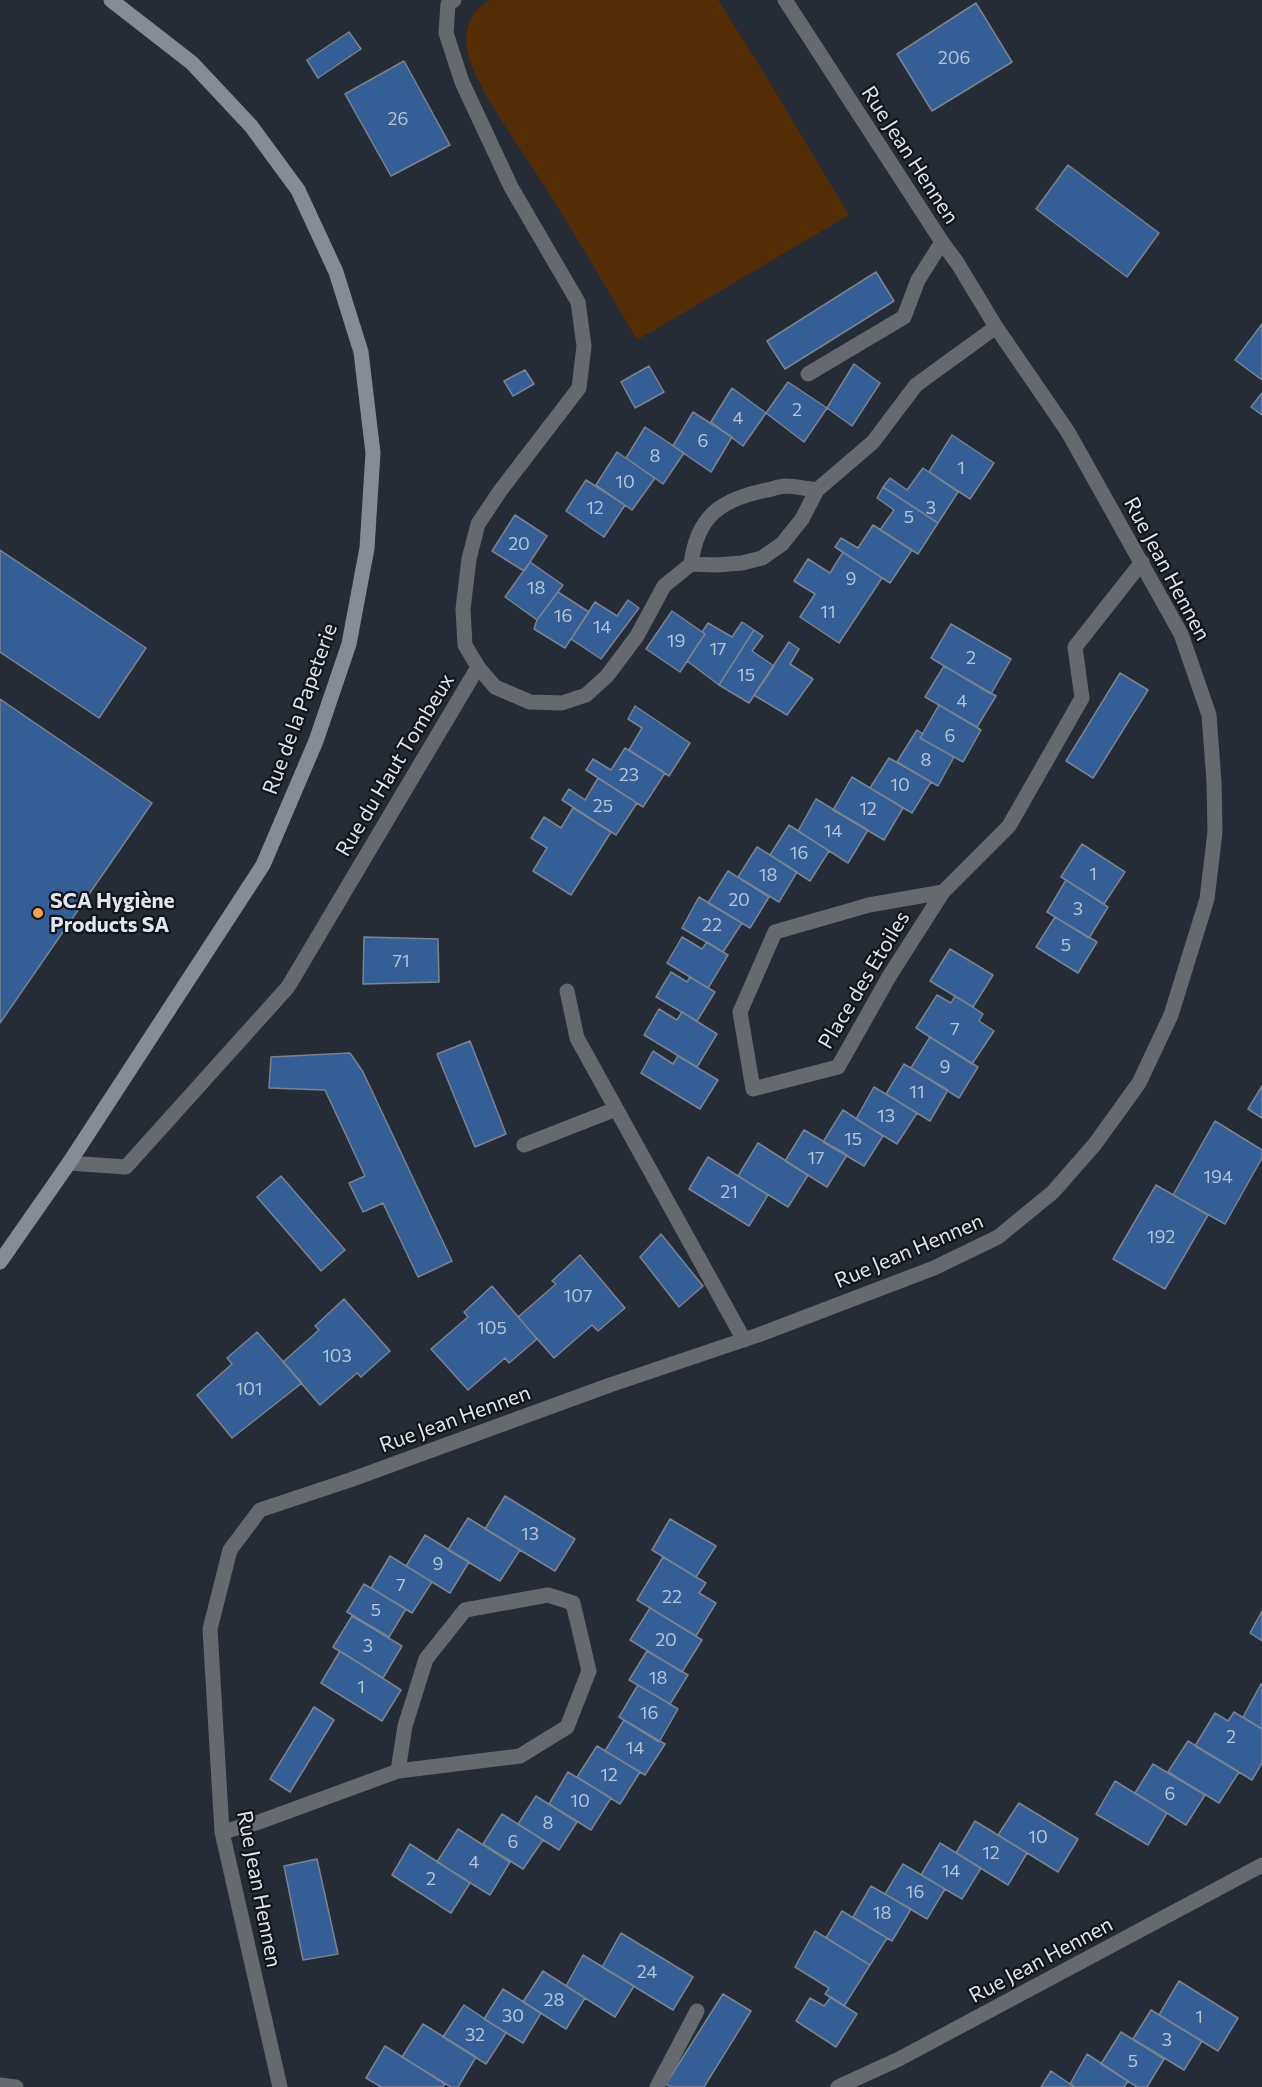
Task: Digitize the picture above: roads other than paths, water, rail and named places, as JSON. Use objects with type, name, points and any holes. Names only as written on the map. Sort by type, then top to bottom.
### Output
[{"type":"main road","name":"Rue de la Papeterie","points":[[0,1262],[69,1162],[263,865],[316,741],[350,644],[367,548],[373,453],[361,352],[336,272],[298,190],[250,126],[192,63],[111,0]]},
{"type":"street","name":"Rue du Haut Tombeux","points":[[69,1162],[126,1167],[288,987],[478,667],[465,645],[463,609],[469,559],[478,524],[500,491],[579,388],[584,346],[578,302],[511,187],[462,82],[446,33],[448,4],[454,0]]},
{"type":"street","name":"Rue Jean Hennen","points":[[280,2087],[222,1832],[210,1629],[230,1550],[260,1510],[610,1385],[744,1340],[934,1268],[998,1237],[1053,1192],[1095,1144],[1139,1083],[1171,1015],[1207,899],[1215,832],[1209,715],[1181,634],[1068,432],[996,327],[958,264],[785,0]]},
{"type":"street","points":[[808,375],[904,317],[918,280],[942,242]]},
{"type":"street","points":[[478,667],[495,687],[530,702],[562,703],[585,694],[607,676],[637,636],[664,586],[691,564],[742,563],[762,558],[782,544],[802,519],[817,490],[873,441],[916,385],[996,327]]},
{"type":"street","points":[[691,564],[694,543],[708,519],[724,503],[785,486],[817,490]]},
{"type":"street","name":"Place des Etoiles","points":[[943,892],[869,905],[775,933],[740,1012],[753,1089],[838,1066],[890,975],[943,892],[1009,826],[1082,698],[1075,647],[1142,562]]},
{"type":"street","points":[[567,991],[577,1038],[744,1340]]},
{"type":"street","points":[[524,1145],[616,1109]]},
{"type":"street","points":[[222,1832],[259,1822],[398,1771],[520,1756],[567,1727],[589,1671],[573,1603],[548,1595],[465,1610],[426,1659],[405,1726],[398,1771]]},
{"type":"street","name":"Rue Jean Hennen","points":[[838,2087],[899,2059],[1262,1865]]},
{"type":"street","points":[[657,2087],[697,2011]]},
{"type":"street","points":[[0,2085],[16,2087]]},
{"type":"place","name":"SCA Hygiène Products SA","points":[[38,913]]}]
